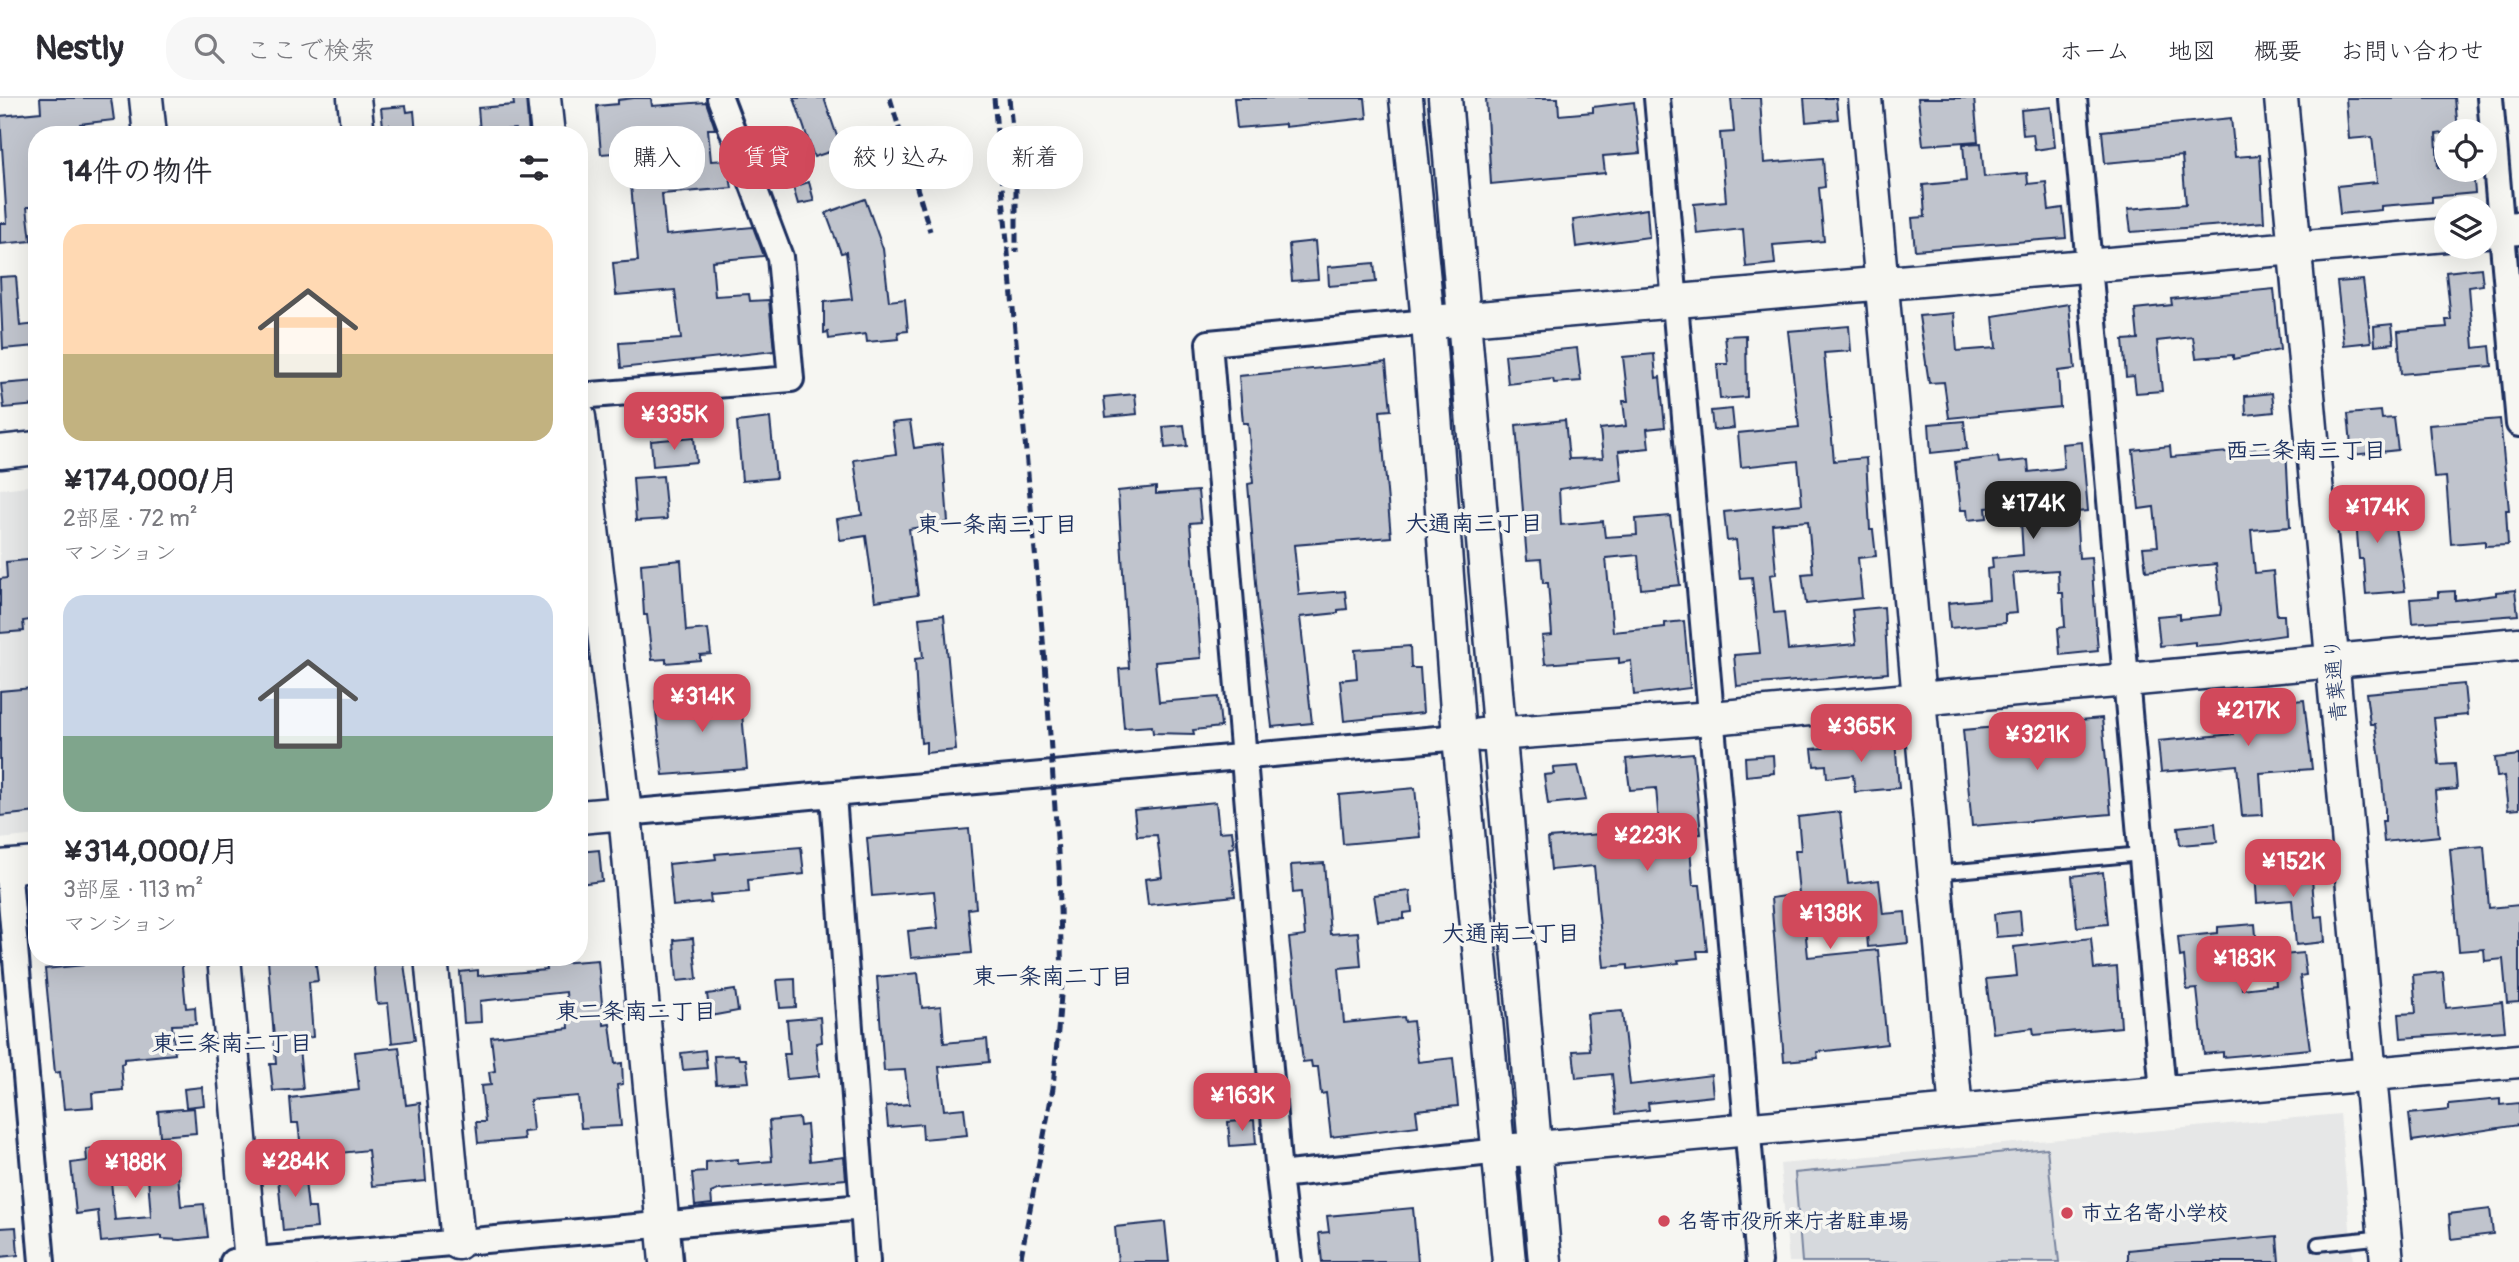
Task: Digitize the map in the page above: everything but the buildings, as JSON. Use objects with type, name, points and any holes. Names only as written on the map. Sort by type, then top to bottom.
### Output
[{"type":"street","points":[[146,98],[149,126]]},
{"type":"street","points":[[354,98],[357,126]]},
{"type":"street","points":[[544,98],[547,126]]},
{"type":"street","points":[[588,395],[791,379],[780,257],[720,98]]},
{"type":"street","points":[[1406,98],[1428,323],[1459,737],[1509,1262]]},
{"type":"street","points":[[1445,98],[1545,1262]]},
{"type":"street","points":[[1657,98],[1759,1262]]},
{"type":"street","points":[[1866,98],[1956,1111]]},
{"type":"street","points":[[2074,98],[2163,1092]]},
{"type":"street","name":"青葉通り","points":[[2281,98],[2386,1250]]},
{"type":"street","points":[[2490,98],[2519,424]]},
{"type":"street","points":[[1289,1262],[1279,1175],[1209,343],[1882,281],[2434,236]]},
{"type":"street","points":[[0,452],[28,449]]},
{"type":"street","points":[[588,494],[625,813],[666,1262]]},
{"type":"street","points":[[588,816],[1500,733],[1712,718],[2519,643]]},
{"type":"street","points":[[833,795],[867,1262]]},
{"type":"street","points":[[15,866],[42,1262]]},
{"type":"street","points":[[225,966],[245,1261],[459,1253],[663,1225],[863,1207]]},
{"type":"street","points":[[432,966],[459,1253]]},
{"type":"street","points":[[1279,1175],[1500,1151],[2519,1061]]},
{"type":"lane","points":[[1935,873],[2142,855]]},
{"type":"lane","points":[[2318,1244],[2386,1250]]},
{"type":"shaded area","points":[[28,486],[28,836],[0,839],[0,489]]},
{"type":"shaded area","name":"市立名寄小学校","points":[[2340,1114],[2353,1262],[1789,1262],[1780,1164]]},
{"type":"shaded area","points":[[2047,1148],[2059,1262],[1802,1262],[1795,1173]]},
{"type":"railway","points":[[890,98],[930,231]]},
{"type":"railway","points":[[994,98],[1045,662],[1059,867],[1062,984],[1053,1088],[1020,1262]]},
{"type":"railway","points":[[1009,98],[1016,169],[1016,252]]},
{"type":"place","name":"市立名寄小学校","points":[[2067,1213]]},
{"type":"place","name":"名寄市役所来庁者駐車場","points":[[1664,1221]]},
{"type":"district","name":"西二条南三丁目","points":[[2306,450]]},
{"type":"district","name":"大通南三丁目","points":[[1474,523]]},
{"type":"district","name":"東一条南三丁目","points":[[997,524]]},
{"type":"district","name":"大通南二丁目","points":[[1511,933]]},
{"type":"district","name":"東一条南二丁目","points":[[1053,976]]},
{"type":"district","name":"東二条南二丁目","points":[[636,1011]]},
{"type":"district","name":"東三条南二丁目","points":[[232,1043]]}]
